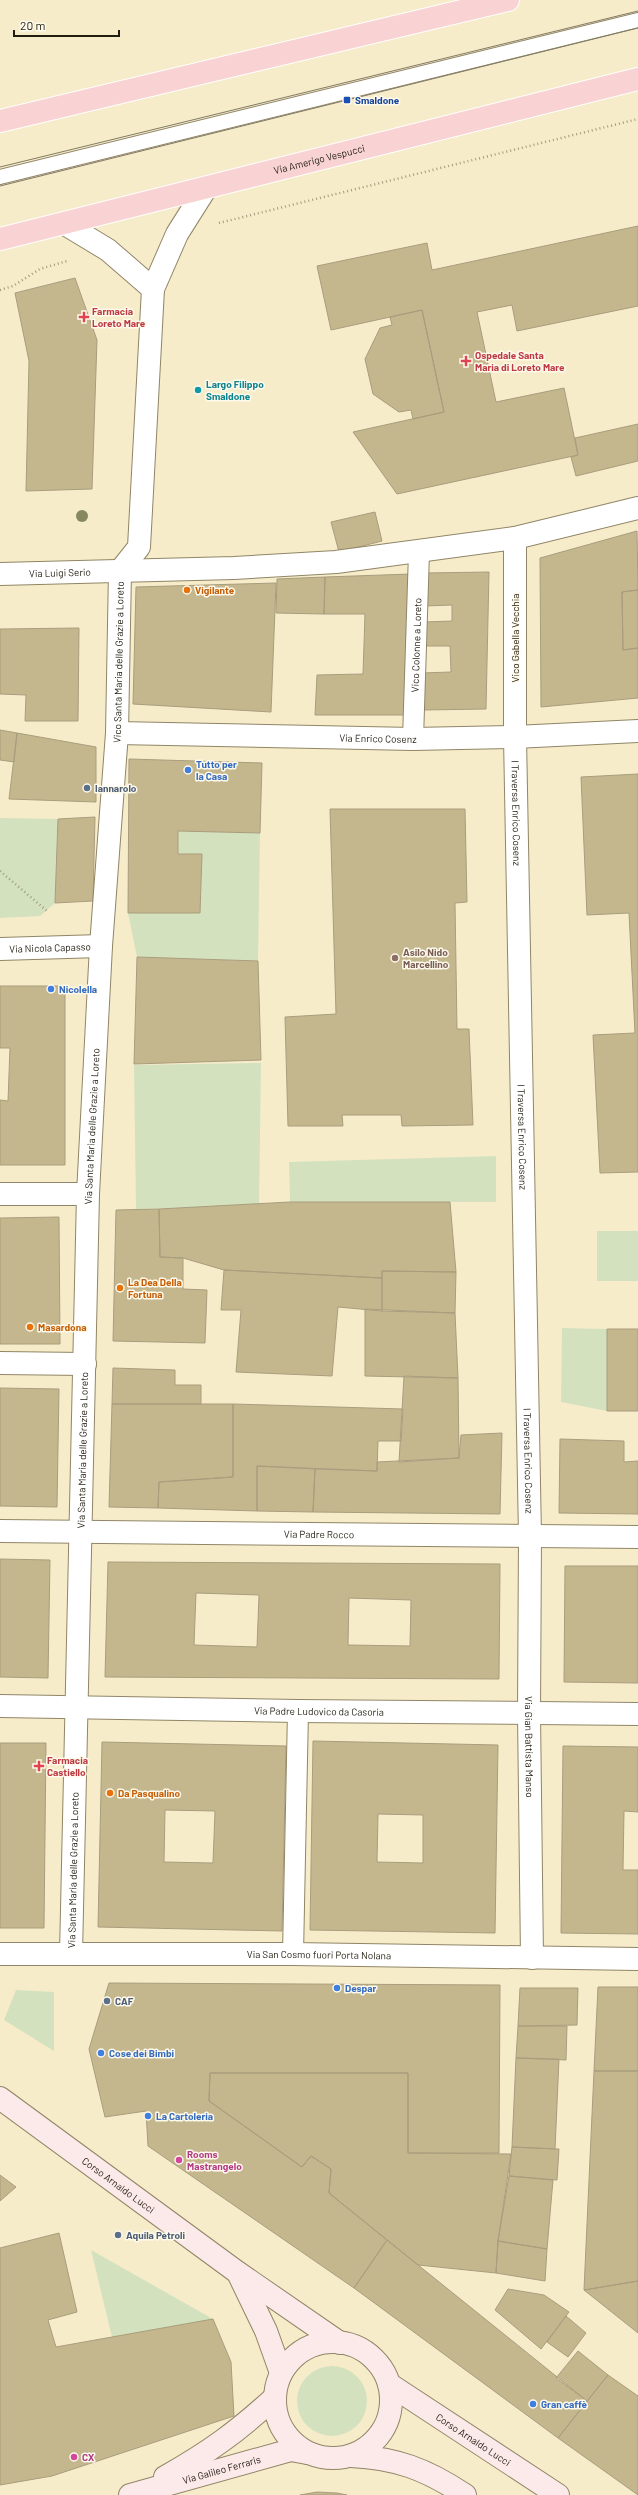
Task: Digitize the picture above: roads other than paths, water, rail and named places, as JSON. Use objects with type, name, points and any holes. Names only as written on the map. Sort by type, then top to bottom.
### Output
[{"type":"main road","points":[[0,121],[508,0]]},
{"type":"main road","name":"Via Amerigo Vespucci","points":[[0,239],[65,224],[638,79]]},
{"type":"main road","name":"Corso Arnaldo Lucci","points":[[0,2098],[238,2272],[340,2343]]},
{"type":"main road","name":"Corso Arnaldo Lucci","points":[[238,2272],[266,2331],[281,2373]]},
{"type":"main road","points":[[351,2456],[368,2447],[378,2437],[386,2425],[391,2410],[389,2384],[384,2371],[374,2359],[358,2348],[340,2343],[328,2342],[310,2346],[289,2362],[281,2373],[274,2398],[282,2429],[291,2442],[307,2453],[330,2459],[351,2456],[382,2458],[406,2464],[451,2486],[465,2495]]},
{"type":"main road","name":"Corso Arnaldo Lucci","points":[[389,2384],[558,2495]]},
{"type":"main road","name":"Via Galileo Ferraris","points":[[133,2494],[212,2450],[240,2430],[274,2398]]},
{"type":"main road","name":"Via Galileo Ferraris","points":[[133,2494],[291,2450],[307,2453]]},
{"type":"street","points":[[65,224],[108,250],[153,289],[177,234],[206,188]]},
{"type":"street","name":"Vico Santa Maria delle Grazie a Loreto","points":[[101,946],[117,733],[120,570],[139,547],[153,289]]},
{"type":"street","name":"Via Luigi Serio","points":[[0,574],[234,568],[336,562],[515,538],[638,508]]},
{"type":"street","name":"Vico Gabella Vecchia","points":[[515,538],[515,737]]},
{"type":"street","name":"Vico Colonne a Loreto","points":[[413,739],[419,552]]},
{"type":"street","name":"Via Enrico Cosenz","points":[[117,733],[413,739],[515,737],[638,731]]},
{"type":"street","name":"I Traversa Enrico Cosenz","points":[[515,737],[530,1536]]},
{"type":"street","name":"Via Nicola Capasso","points":[[0,949],[101,946]]},
{"type":"street","name":"Via Santa Maria delle Grazie a Loreto","points":[[71,1954],[88,1194],[101,946]]},
{"type":"street","points":[[0,1194],[88,1194]]},
{"type":"street","points":[[0,1363],[85,1364]]},
{"type":"street","name":"Via Padre Rocco","points":[[0,1531],[638,1537]]},
{"type":"street","name":"Via Gian Battista Manso","points":[[530,1536],[528,1713],[532,1958]]},
{"type":"street","name":"Via Padre Ludovico da Casoria","points":[[0,1706],[298,1711],[638,1714]]},
{"type":"street","points":[[293,1954],[298,1711]]},
{"type":"street","name":"Via San Cosmo fuori Porta Nolana","points":[[0,1954],[293,1954],[638,1959]]},
{"type":"lane","points":[[0,177],[638,20]]},
{"type":"tram line","points":[[0,167],[638,11]]},
{"type":"tram line","points":[[0,186],[638,28]]},
{"type":"place","name":"Smaldone","points":[[347,100]]},
{"type":"place","name":"Farmacia Loreto Mare","points":[[84,317]]},
{"type":"place","name":"Ospedale Santa Maria di Loreto Mare","points":[[466,361]]},
{"type":"place","name":"Largo Filippo Smaldone","points":[[198,390]]},
{"type":"place","name":"Vigilante","points":[[187,590]]},
{"type":"place","name":"Tutto per la Casa","points":[[188,770]]},
{"type":"place","name":"Iannarolo","points":[[87,788]]},
{"type":"place","name":"Asilo Nido Marcellino","points":[[395,958]]},
{"type":"place","name":"Nicolella","points":[[51,989]]},
{"type":"place","name":"La Dea Della Fortuna","points":[[120,1288]]},
{"type":"place","name":"Masardona","points":[[30,1327]]},
{"type":"place","name":"Farmacia Castiello","points":[[39,1766]]},
{"type":"place","name":"Da Pasqualino","points":[[110,1793]]},
{"type":"place","name":"Despar","points":[[337,1988]]},
{"type":"place","name":"CAF","points":[[107,2001]]},
{"type":"place","name":"Cose dei Bimbi","points":[[101,2053]]},
{"type":"place","name":"La Cartoleria","points":[[148,2116]]},
{"type":"place","name":"Rooms Mastrangelo","points":[[179,2160]]},
{"type":"place","name":"Aquila Petroli","points":[[118,2235]]},
{"type":"place","name":"Gran caffè","points":[[533,2404]]},
{"type":"place","name":"CX","points":[[74,2457]]}]
